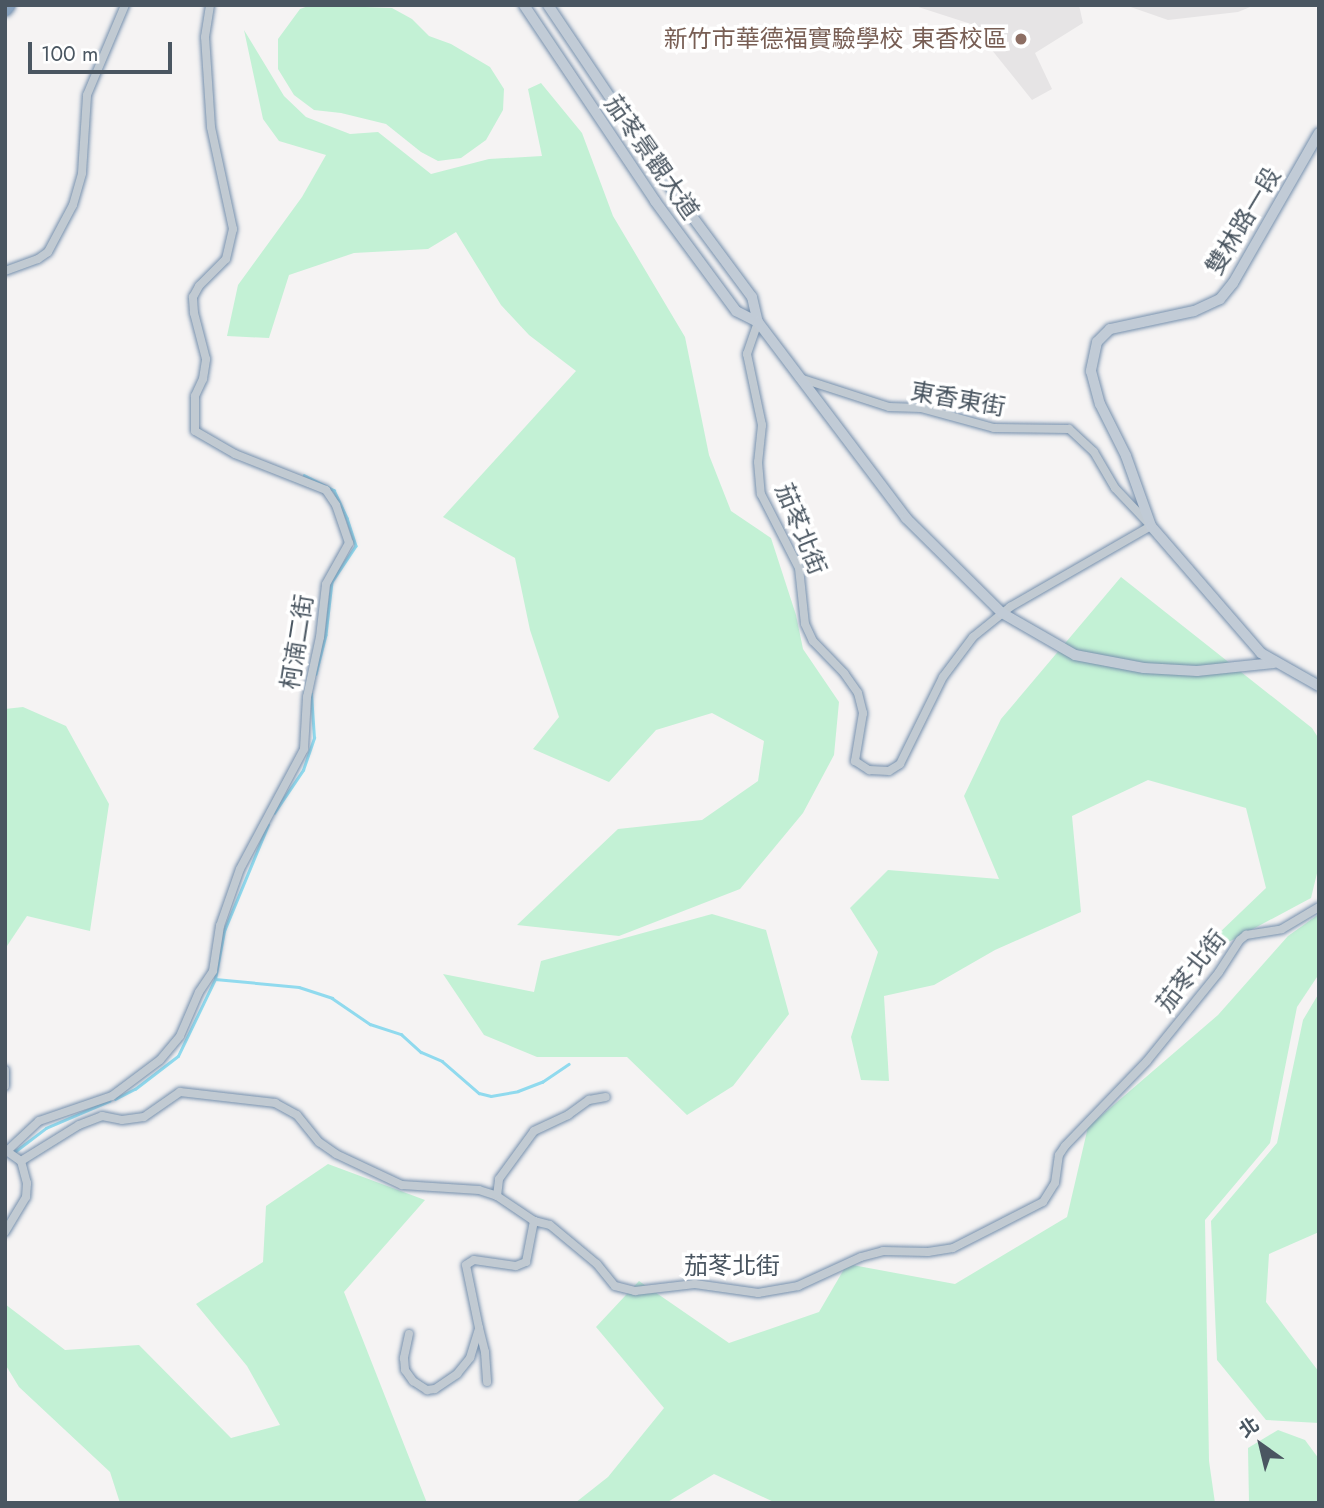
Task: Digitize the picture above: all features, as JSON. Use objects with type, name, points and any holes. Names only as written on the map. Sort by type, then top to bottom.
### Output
[{"type":"street","points":[[5,271],[38,259],[47,252],[73,205],[82,173],[87,95],[125,5]]},
{"type":"street","name":"柯湳二街","points":[[6,1151],[39,1121],[112,1096],[160,1060],[180,1036],[199,992],[213,971],[220,926],[240,869],[304,749],[307,696],[320,637],[326,584],[349,543],[336,505],[327,490],[235,454],[195,431],[195,396],[203,379],[206,359],[194,313],[193,297],[199,286],[226,259],[233,229],[211,127],[205,37],[210,5]]},
{"type":"street","name":"茄苳景觀大道","points":[[524,5],[655,201],[736,311],[758,321]]},
{"type":"street","name":"茄苳景觀大道","points":[[548,5],[671,188],[752,297],[758,321],[800,378],[906,518],[1002,613],[1075,654],[1144,668],[1197,671],[1274,663]]},
{"type":"street","name":"雙林路一段","points":[[1151,526],[1126,456],[1108,422],[1094,382],[1091,371],[1097,342],[1110,329],[1194,311],[1220,299],[1233,283],[1319,133]]},
{"type":"street","name":"茄苳北街","points":[[758,321],[747,354],[762,425],[758,462],[761,494],[799,568],[805,624],[813,641],[844,673],[858,693],[863,713],[855,761],[869,770],[883,773],[900,764],[950,667],[974,637],[1002,613],[1151,526]]},
{"type":"street","name":"東香東街","points":[[800,378],[889,407],[922,408],[994,428],[1069,429],[1094,452],[1115,488],[1151,526]]},
{"type":"street","points":[[1151,526],[1261,653],[1318,688]]},
{"type":"street","name":"茄苳北街","points":[[22,1161],[79,1125],[102,1116],[122,1120],[144,1116],[180,1093],[192,1092],[285,1106],[335,1154],[402,1185],[479,1190],[497,1196],[534,1221],[550,1225],[582,1251],[615,1286],[635,1291],[695,1284],[767,1291],[798,1286],[861,1256],[883,1251],[928,1252],[953,1248],[1043,1202],[1055,1183],[1059,1156],[1065,1146],[1147,1061],[1219,972],[1240,940],[1246,935],[1282,929],[1319,907]]},
{"type":"street","points":[[5,1070],[5,1086]]},
{"type":"street","points":[[497,1196],[499,1180],[534,1131],[568,1115],[589,1100],[606,1097]]},
{"type":"street","points":[[5,1232],[26,1197],[27,1182],[22,1161],[6,1151]]},
{"type":"street","points":[[487,1382],[485,1352],[466,1265],[474,1260],[516,1266],[526,1262],[534,1221]]},
{"type":"street","points":[[409,1334],[404,1359],[405,1370],[413,1381],[427,1390],[435,1389],[457,1374],[470,1358],[479,1328]]},
{"type":"shaded area","name":"新竹市華德福實驗學校 東香校區","points":[[912,5],[1079,5],[1083,23],[1035,53],[1052,89],[1032,100],[971,24]]},
{"type":"shaded area","points":[[1125,5],[1255,5],[1238,12],[1168,20]]},
{"type":"green space","points":[[311,5],[392,8],[412,19],[429,36],[451,44],[490,67],[504,89],[503,110],[486,140],[461,158],[438,161],[421,152],[386,124],[341,113],[314,110],[294,95],[278,69],[278,39],[300,9]]},
{"type":"green space","points":[[244,30],[284,96],[306,117],[350,134],[378,132],[431,174],[489,159],[542,156],[528,89],[541,83],[582,133],[613,216],[685,337],[709,455],[731,511],[771,538],[796,615],[803,649],[839,702],[834,755],[803,813],[740,889],[619,936],[517,925],[618,829],[702,820],[758,781],[764,741],[712,713],[656,730],[609,782],[533,749],[559,717],[530,630],[515,558],[443,517],[576,371],[529,335],[501,305],[456,232],[428,249],[354,253],[289,275],[269,338],[227,336],[238,285],[302,197],[326,155],[279,141],[263,119]]},
{"type":"green space","points":[[1121,577],[1312,728],[1319,739],[1319,865],[1311,898],[1225,944],[1183,995],[1176,996],[1175,988],[1193,958],[1266,888],[1246,808],[1148,780],[1072,816],[1081,912],[995,950],[934,985],[884,996],[889,1081],[861,1080],[851,1037],[878,952],[850,908],[888,870],[999,879],[964,796],[1001,719]]},
{"type":"green space","points":[[23,707],[66,726],[109,804],[90,931],[27,916],[5,949],[5,709]]},
{"type":"green space","points":[[712,914],[766,930],[789,1014],[733,1086],[687,1115],[627,1057],[537,1057],[484,1035],[443,974],[534,992],[541,961]]},
{"type":"green space","points":[[1319,914],[1319,974],[1297,1007],[1270,1143],[1205,1220],[1209,1461],[1215,1503],[776,1503],[714,1474],[666,1503],[575,1503],[608,1477],[664,1408],[596,1327],[639,1281],[729,1343],[819,1312],[847,1264],[955,1284],[1067,1217],[1088,1127],[1218,1015],[1288,936]]},
{"type":"green space","points":[[1319,993],[1319,1232],[1269,1254],[1266,1302],[1319,1372],[1319,1423],[1266,1420],[1217,1360],[1211,1221],[1277,1143],[1303,1020]]},
{"type":"green space","points":[[328,1164],[425,1200],[344,1292],[427,1503],[120,1503],[110,1472],[19,1387],[5,1364],[5,1304],[65,1350],[139,1345],[231,1438],[280,1425],[247,1366],[196,1304],[263,1262],[266,1206]]},
{"type":"green space","points":[[1278,1430],[1305,1440],[1319,1459],[1319,1503],[1249,1503],[1248,1448]]},
{"type":"waterway","points":[[304,475],[334,490],[356,546],[332,582],[326,635],[316,674]]},
{"type":"waterway","points":[[274,813],[303,770],[314,738],[311,694]]},
{"type":"waterway","points":[[115,1099],[135,1089],[178,1056],[215,979],[224,931],[268,825]]},
{"type":"waterway","points":[[215,979],[299,987],[332,998],[370,1024],[401,1034],[421,1052],[442,1061],[479,1093],[491,1096],[518,1091],[542,1082],[569,1064]]},
{"type":"waterway","points":[[13,1153],[46,1128],[109,1101]]},
{"type":"place","name":"新竹市華德福實驗學校 東香校區","points":[[1021,39]]}]
